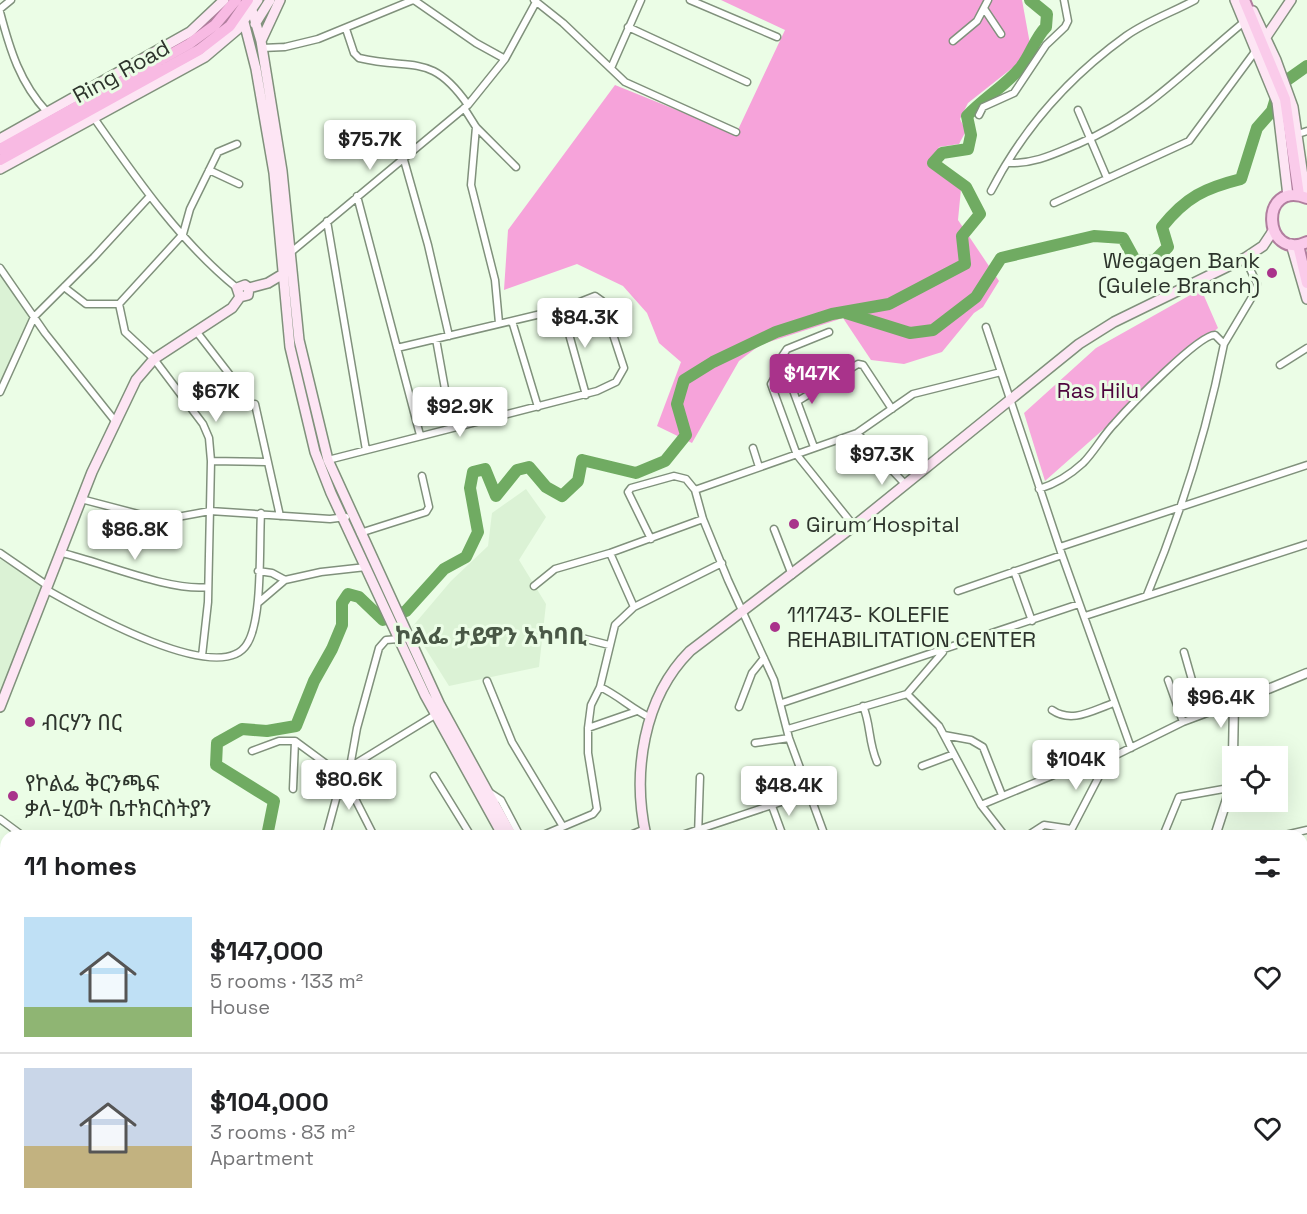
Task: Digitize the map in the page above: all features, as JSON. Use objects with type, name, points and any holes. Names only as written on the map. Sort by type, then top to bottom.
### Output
[{"type":"highway","name":"Ring Road","points":[[0,149],[189,44],[215,25],[236,0]]},
{"type":"highway","name":"Ring Road","points":[[0,160],[199,50],[230,26],[250,5]]},
{"type":"main road","points":[[0,139],[190,32],[224,0]]},
{"type":"main road","points":[[0,169],[205,57],[244,22],[250,5],[258,0]]},
{"type":"main road","points":[[248,34],[270,0]]},
{"type":"main road","points":[[262,44],[280,0]]},
{"type":"main road","points":[[1235,0],[1244,22],[1261,43]]},
{"type":"main road","points":[[1242,0],[1284,99],[1303,132],[1305,176],[1299,196]]},
{"type":"main road","points":[[1249,0],[1261,43]]},
{"type":"main road","points":[[1261,43],[1291,0]]},
{"type":"main road","points":[[250,5],[262,44],[261,68],[298,340],[328,460],[366,567],[383,605],[435,715],[500,830]]},
{"type":"main road","points":[[244,22],[261,68]]},
{"type":"main road","points":[[1284,99],[1299,196]]},
{"type":"main road","points":[[1299,196],[1281,199],[1272,210],[1274,231],[1278,237],[1300,244]]},
{"type":"main road","points":[[645,830],[639,776],[651,718],[663,688],[682,659],[854,526],[1097,331],[1245,258],[1263,246],[1274,231]]},
{"type":"main road","points":[[1300,244],[1307,270]]},
{"type":"main road","points":[[1300,244],[1307,283]]},
{"type":"main road","points":[[1300,244],[1307,299]]},
{"type":"main road","points":[[1,701],[62,553],[81,499],[115,421],[136,380],[154,359],[232,308],[239,292],[248,295],[249,288],[268,284],[288,270]]},
{"type":"main road","points":[[288,270],[293,363],[315,452],[348,517],[360,532],[448,722],[509,830]]},
{"type":"street","points":[[11,0],[0,10],[19,75],[27,89],[47,112]]},
{"type":"street","points":[[262,44],[296,45],[346,29],[414,0],[476,43],[505,59]]},
{"type":"street","points":[[610,68],[641,0]]},
{"type":"street","points":[[690,0],[777,37]]},
{"type":"street","points":[[953,41],[974,25],[985,10],[988,0]]},
{"type":"street","points":[[979,115],[983,107],[1014,93],[1046,45],[1065,27],[1068,21],[1064,0]]},
{"type":"street","points":[[991,191],[1036,119],[1076,78],[1126,37],[1196,0]]},
{"type":"street","points":[[286,255],[466,107],[505,59],[535,1],[563,23],[625,82],[716,121],[736,132]]},
{"type":"street","points":[[985,10],[1001,34]]},
{"type":"street","points":[[1008,163],[1021,164],[1045,159],[1090,139],[1151,103],[1244,22]]},
{"type":"street","points":[[628,27],[747,82]]},
{"type":"street","points":[[346,29],[354,53],[359,57],[436,70],[448,79],[476,127],[516,167]]},
{"type":"street","points":[[1054,203],[1189,141],[1261,43]]},
{"type":"street","points":[[1078,110],[1107,178]]},
{"type":"street","points":[[94,118],[150,196],[239,292]]},
{"type":"street","points":[[476,127],[471,185],[493,272],[499,323]]},
{"type":"street","points":[[64,287],[86,304],[119,304],[183,234],[190,209],[218,152],[237,144]]},
{"type":"street","points":[[404,160],[428,245],[448,336]]},
{"type":"street","points":[[209,170],[239,183]]},
{"type":"street","points":[[0,392],[34,317],[150,196]]},
{"type":"street","points":[[357,196],[420,435]]},
{"type":"street","points":[[327,221],[366,450]]},
{"type":"street","points":[[1147,595],[1182,507],[1224,344],[1255,292],[1257,284],[1245,258]]},
{"type":"street","points":[[0,268],[34,317],[115,421]]},
{"type":"street","points":[[328,460],[586,395],[613,384],[620,378],[624,368],[600,299],[595,296],[561,309],[397,348]]},
{"type":"street","points":[[119,304],[125,332],[154,359],[203,423],[209,438],[211,461],[208,587],[202,656]]},
{"type":"street","points":[[561,309],[586,395]]},
{"type":"street","points":[[512,321],[538,407]]},
{"type":"street","points":[[986,327],[1039,489],[1131,748]]},
{"type":"street","points":[[196,332],[240,388]]},
{"type":"street","points":[[814,447],[781,358],[786,349],[829,332]]},
{"type":"street","points":[[1039,489],[1062,478],[1083,462],[1114,424],[1188,351],[1212,334],[1224,344]]},
{"type":"street","points":[[436,339],[453,428]]},
{"type":"street","points":[[1280,365],[1307,348]]},
{"type":"street","points":[[798,401],[858,363],[862,365],[892,409]]},
{"type":"street","points":[[695,490],[857,433],[913,394],[1001,372]]},
{"type":"street","points":[[786,373],[773,379],[771,384],[797,455],[854,526]]},
{"type":"street","points":[[255,404],[280,516]]},
{"type":"street","points":[[857,433],[905,484]]},
{"type":"street","points":[[753,448],[759,467]]},
{"type":"street","points":[[211,461],[267,462]]},
{"type":"street","points":[[1060,547],[1307,465]]},
{"type":"street","points":[[360,532],[426,512],[428,505],[422,476]]},
{"type":"street","points":[[651,539],[627,495],[630,490],[674,476],[686,479],[695,490],[703,519],[782,703],[789,738],[823,830]]},
{"type":"street","points":[[81,499],[161,520],[210,511],[280,516],[348,517]]},
{"type":"street","points":[[0,553],[47,588],[111,624],[164,646],[202,656],[229,657],[242,651],[251,636],[258,603],[261,513]]},
{"type":"street","points":[[534,586],[555,569],[610,553],[703,519]]},
{"type":"street","points":[[774,529],[792,574]]},
{"type":"street","points":[[1085,616],[1246,566],[1307,544]]},
{"type":"street","points":[[62,553],[188,587],[208,587]]},
{"type":"street","points":[[610,553],[634,607]]},
{"type":"street","points":[[958,591],[1062,555]]},
{"type":"street","points":[[553,830],[593,813],[597,809],[588,753],[588,728],[591,705],[600,687],[609,645],[617,622],[634,607],[722,563]]},
{"type":"street","points":[[258,603],[285,580],[321,572],[366,567]]},
{"type":"street","points":[[258,571],[272,573],[285,580]]},
{"type":"street","points":[[1014,571],[1032,621]]},
{"type":"street","points":[[782,703],[1079,604]]},
{"type":"street","points":[[582,638],[609,645]]},
{"type":"street","points":[[328,830],[344,777],[350,767],[357,728],[379,648],[386,640],[411,639]]},
{"type":"street","points":[[788,729],[907,694],[943,651]]},
{"type":"street","points":[[1184,652],[1202,715]]},
{"type":"street","points":[[739,707],[752,673],[764,658]]},
{"type":"street","points":[[981,805],[1073,767],[1108,759],[1183,722],[1307,674]]},
{"type":"street","points":[[1168,680],[1183,722]]},
{"type":"street","points":[[487,681],[512,742],[562,825]]},
{"type":"street","points":[[600,687],[651,718]]},
{"type":"street","points":[[907,694],[926,710],[944,735],[981,805],[1000,830]]},
{"type":"street","points":[[1052,710],[1063,716],[1074,717],[1114,703]]},
{"type":"street","points":[[1233,746],[1234,703]]},
{"type":"street","points":[[863,706],[869,722],[870,746],[878,762]]},
{"type":"street","points":[[588,728],[637,711]]},
{"type":"street","points":[[350,767],[435,715]]},
{"type":"street","points":[[944,735],[971,740],[983,747],[1002,795]]},
{"type":"street","points":[[755,743],[789,738]]},
{"type":"street","points":[[252,751],[279,741],[295,741],[344,777],[371,830]]},
{"type":"street","points":[[293,789],[295,741]]},
{"type":"street","points":[[922,766],[954,754]]},
{"type":"street","points":[[1071,830],[1108,759]]},
{"type":"street","points":[[435,776],[467,830]]},
{"type":"street","points":[[697,830],[700,777]]},
{"type":"street","points":[[1166,830],[1179,797],[1222,789]]},
{"type":"street","points":[[489,792],[501,800],[517,830]]},
{"type":"street","points":[[705,830],[808,792]]},
{"type":"street","points":[[772,806],[781,830]]},
{"type":"street","points":[[1217,830],[1222,812]]},
{"type":"street","points":[[0,819],[15,830]]},
{"type":"street","points":[[1036,830],[1044,825],[1063,830]]},
{"type":"shaded area","points":[[721,0],[1022,0],[1030,44],[1016,65],[968,103],[960,119],[966,131],[959,144],[939,147],[932,166],[961,189],[958,220],[999,281],[983,307],[974,313],[942,352],[904,364],[871,360],[843,318],[760,345],[739,361],[692,443],[657,426],[681,362],[659,343],[647,313],[623,286],[577,264],[504,290],[508,230],[615,85],[736,134],[785,30]]},
{"type":"shaded area","points":[[0,276],[31,316],[0,382]]},
{"type":"shaded area","points":[[526,489],[546,517],[519,560],[546,604],[539,667],[449,686],[412,627],[451,581],[488,546],[492,513]]},
{"type":"shaded area","points":[[0,559],[44,585],[0,698]]},
{"type":"green space","name":"Ras Hilu","points":[[1201,289],[1218,328],[1045,481],[1024,413],[1096,348]]},
{"type":"waterway","points":[[268,830],[274,801],[216,765],[217,743],[242,729],[267,731],[296,726],[314,681],[342,625],[342,603],[348,594],[359,597],[383,620],[406,611],[444,569],[466,557],[478,532],[470,488],[473,472],[485,469],[496,496],[517,470],[529,467],[546,487],[562,496],[578,481],[582,460],[636,473],[665,461],[686,435],[677,404],[684,380],[713,362],[776,332],[832,314],[889,304],[965,264],[962,236],[980,214],[966,187],[933,163],[942,153],[968,149],[971,135],[967,116],[1021,67],[1046,27],[1047,14],[1030,0]]},
{"type":"waterway","points":[[846,313],[910,333],[933,330],[976,297],[1001,258],[1094,236],[1123,238],[1135,260],[1154,261],[1168,247],[1162,227],[1179,208],[1207,190],[1241,179],[1257,128],[1272,111],[1280,85],[1307,66]]},
{"type":"place","name":"Wegagen Bank (Gulele Branch)","points":[[1272,273]]},
{"type":"place","name":"Girum Hospital","points":[[794,524]]},
{"type":"place","name":"111743- KOLEFIE REHABILITATION CENTER","points":[[775,627]]},
{"type":"place","name":"ብርሃን በር","points":[[30,722]]},
{"type":"place","name":"የኮልፌ ቅርንጫፍ ቃለ-ሂወት ቤተክርስትያን","points":[[13,796]]},
{"type":"district","name":"ኮልፌ ታይዋን አካባቢ","points":[[491,635]]}]
